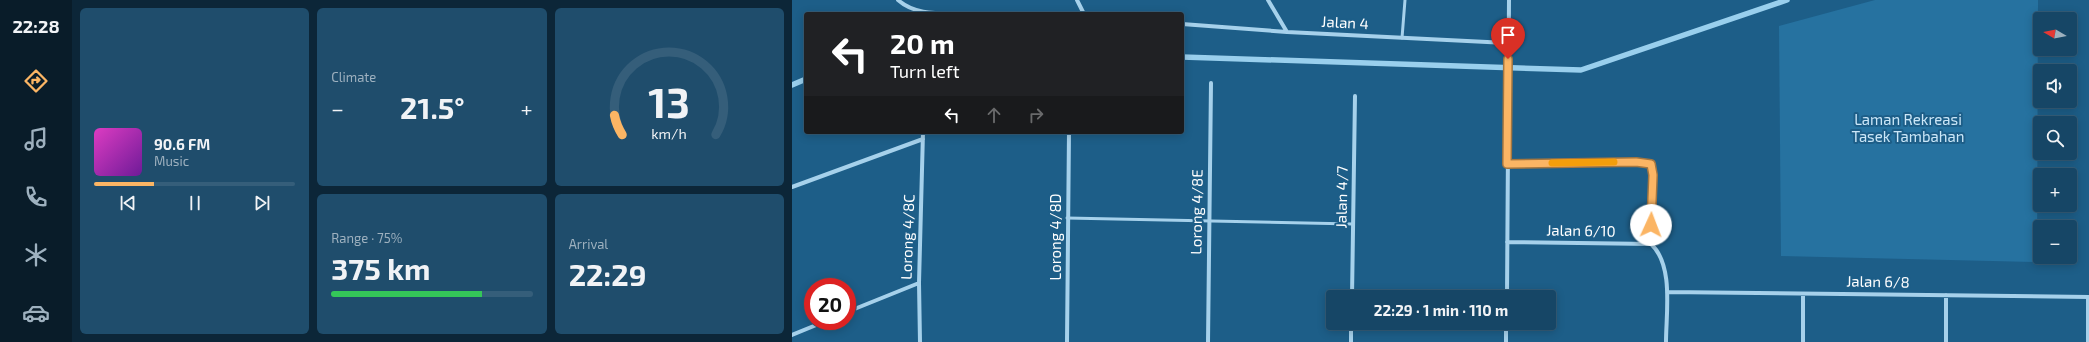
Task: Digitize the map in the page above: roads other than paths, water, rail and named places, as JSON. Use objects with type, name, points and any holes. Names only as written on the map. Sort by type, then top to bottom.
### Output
[{"type":"street","points":[[898,0],[904,5],[923,12]]},
{"type":"street","points":[[1077,0],[1083,12]]},
{"type":"street","points":[[1268,0],[1287,32]]},
{"type":"street","points":[[1507,290],[1507,43],[1509,0]]},
{"type":"street","name":"Jalan 4","points":[[1184,24],[1287,32],[1507,43]]},
{"type":"street","name":"Lorong 4/8E","points":[[1208,342],[1211,83]]},
{"type":"street","name":"Jalan 4/7","points":[[1352,290],[1355,96]]},
{"type":"street","name":"Lorong 4/8C","points":[[920,342],[919,283],[923,134]]},
{"type":"street","name":"Lorong 4/8D","points":[[1067,342],[1069,134]]},
{"type":"street","points":[[792,187],[923,139]]},
{"type":"street","name":"Jalan 6/10","points":[[1507,242],[1651,244]]},
{"type":"street","points":[[1651,244],[1659,252],[1664,269],[1667,292],[1666,342]]},
{"type":"street","points":[[856,308],[919,283]]},
{"type":"street","name":"Jalan 6/8","points":[[1667,292],[2089,297]]},
{"type":"street","points":[[1803,294],[1803,342]]},
{"type":"street","points":[[1946,295],[1946,342]]},
{"type":"street","points":[[2088,342],[2089,297]]},
{"type":"street","points":[[792,335],[804,330]]},
{"type":"street","points":[[1351,330],[1351,342]]},
{"type":"street","points":[[1506,330],[1506,342]]},
{"type":"lane","points":[[1402,38],[1405,0]]},
{"type":"lane","points":[[1507,164],[1636,162],[1651,164],[1653,175],[1651,244]]},
{"type":"lane","points":[[1068,218],[1353,224]]},
{"type":"waterway","points":[[1184,57],[1581,70],[1787,0]]},
{"type":"waterway","points":[[792,85],[804,80]]},
{"type":"park label","name":"Laman Rekreasi Tasek Tambahan","points":[[1908,128]]}]
